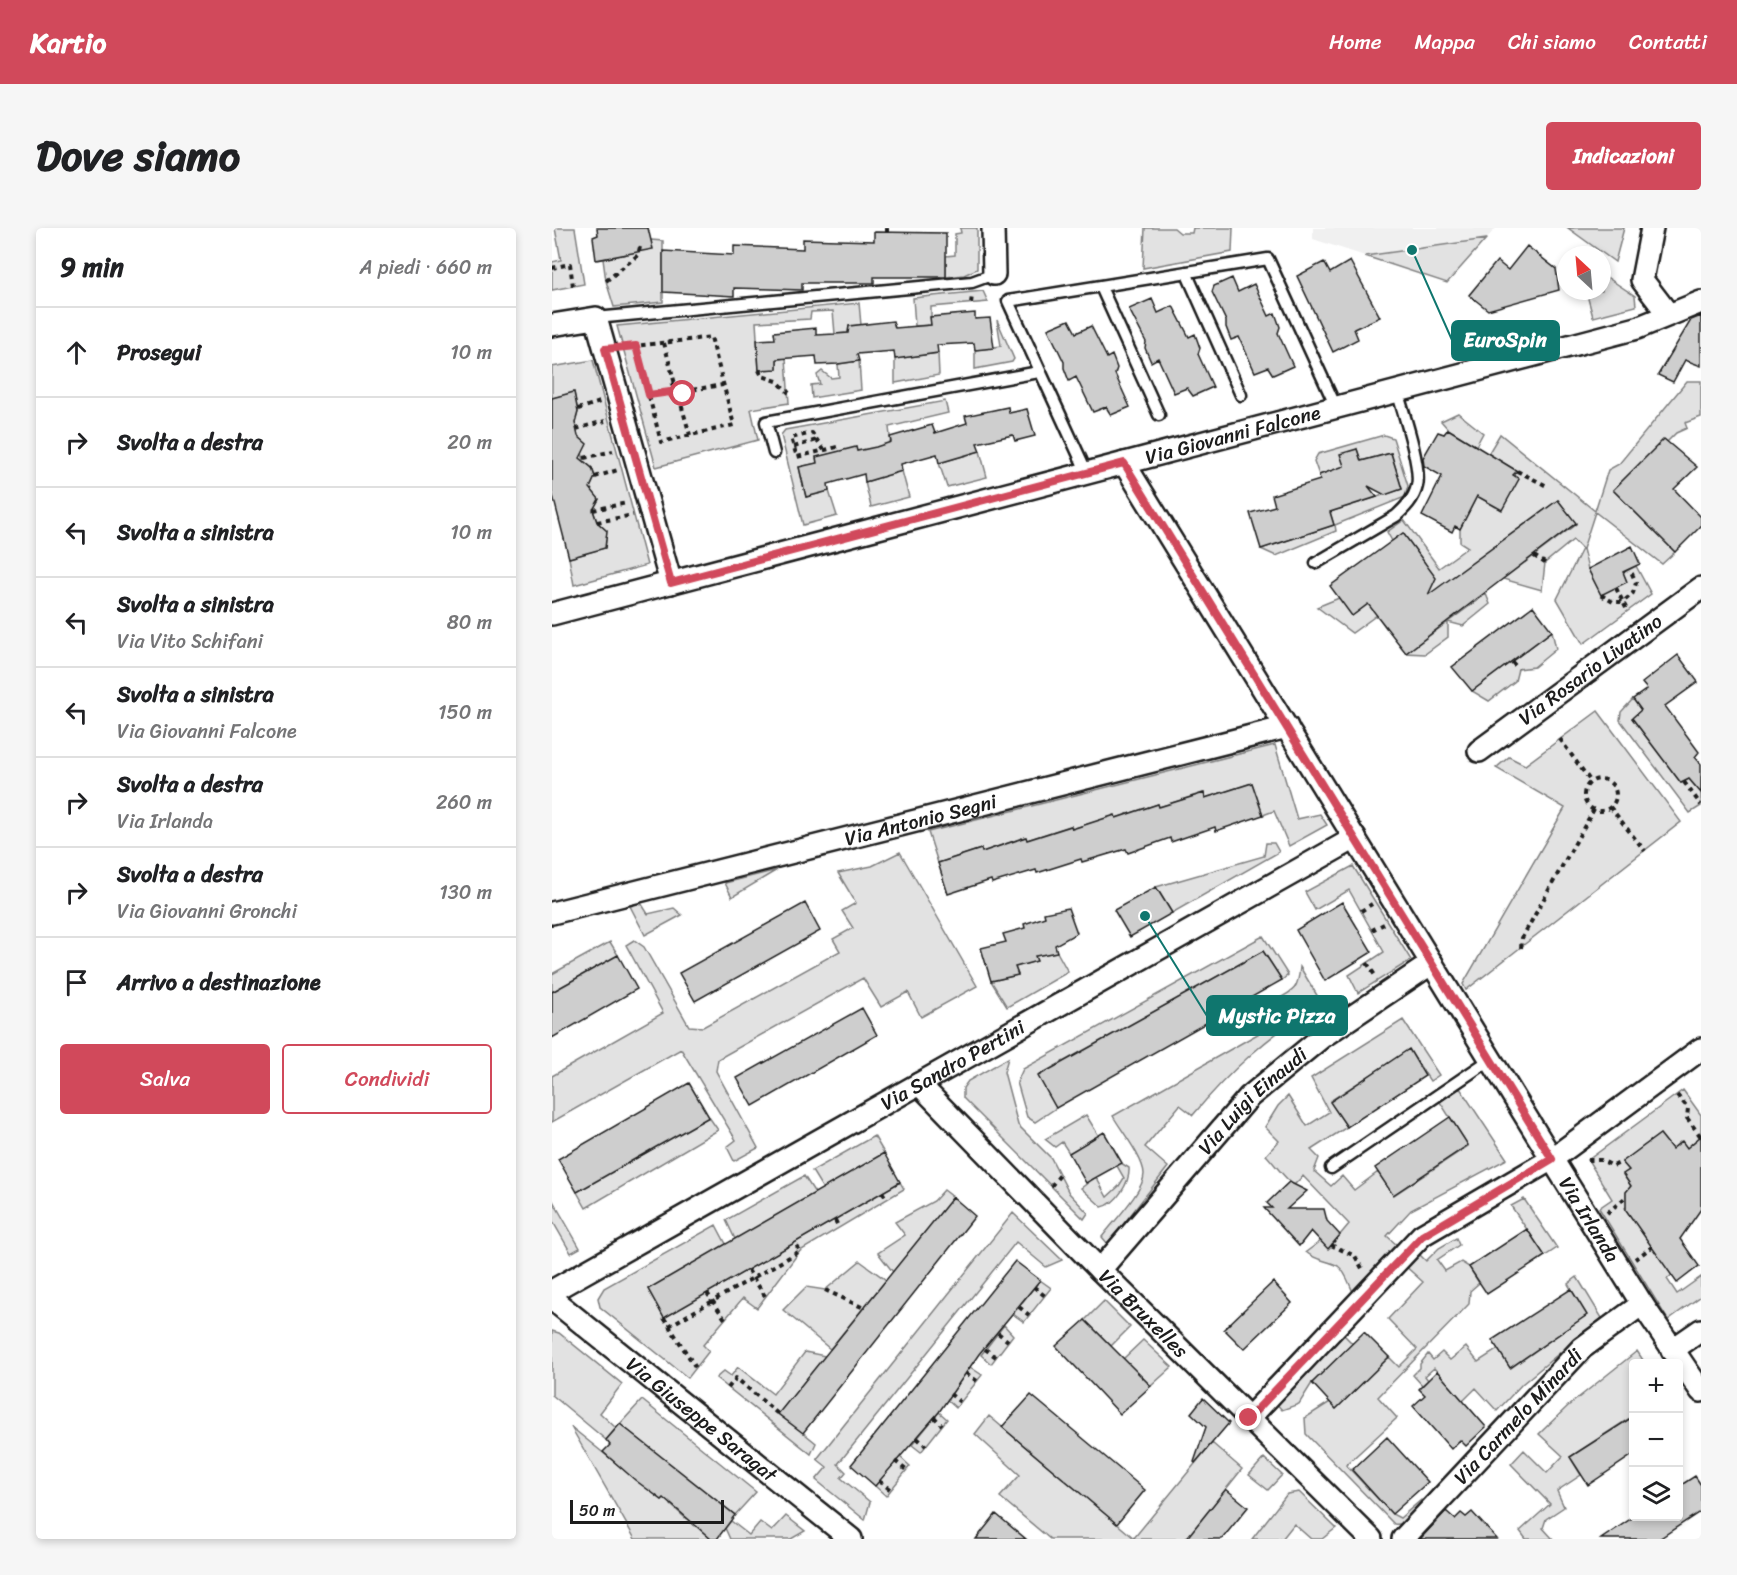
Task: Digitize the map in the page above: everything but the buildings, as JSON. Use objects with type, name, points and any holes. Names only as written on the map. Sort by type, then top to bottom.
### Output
[{"type":"street","points":[[993,228],[994,274]]},
{"type":"street","points":[[1652,228],[1642,280],[1668,314]]},
{"type":"street","name":"Via Giovanni Falcone","points":[[552,614],[1637,328],[1701,302]]},
{"type":"street","points":[[552,326],[596,318],[671,583]]},
{"type":"street","name":"Via Irlanda","points":[[1124,463],[1642,1304],[1701,1391]]},
{"type":"street","name":"Via Rosario Livatino","points":[[1479,751],[1701,588]]},
{"type":"street","name":"Via Antonio Segni","points":[[552,913],[1287,727]]},
{"type":"street","name":"Via Sandro Pertini","points":[[552,1291],[1355,838]]},
{"type":"street","name":"Via Luigi Einaudi","points":[[1100,1270],[1249,1096],[1322,1037],[1432,963]]},
{"type":"street","points":[[1249,1418],[1422,1236],[1552,1159],[1701,1049]]},
{"type":"street","name":"Via Bruxelles","points":[[919,1084],[1100,1270],[1371,1539]]},
{"type":"street","name":"Via Giuseppe Saragat","points":[[552,1299],[851,1539]]},
{"type":"street","name":"Via Carmelo Minardi","points":[[1403,1539],[1582,1348],[1642,1304]]},
{"type":"street","points":[[1672,1350],[1701,1330]]},
{"type":"lane","points":[[1087,473],[1008,302],[1268,258],[1336,407]]},
{"type":"lane","points":[[1186,272],[1241,395]]},
{"type":"lane","points":[[596,318],[972,282],[994,274]]},
{"type":"lane","points":[[1101,287],[1160,415]]},
{"type":"lane","points":[[774,453],[766,422],[1039,372]]},
{"type":"lane","points":[[1316,563],[1396,516],[1407,506],[1414,494],[1418,483],[1416,468],[1397,391]]},
{"type":"lane","points":[[1332,1168],[1491,1059]]},
{"type":"path","points":[[606,281],[638,255],[641,243]]},
{"type":"path","points":[[552,268],[570,264],[573,286]]},
{"type":"path","points":[[605,349],[711,338],[734,425],[661,442],[636,346]]},
{"type":"path","points":[[664,343],[675,384]]},
{"type":"path","points":[[759,370],[762,376],[777,381],[789,393]]},
{"type":"path","points":[[670,392],[671,387],[675,384],[681,384],[684,391]]},
{"type":"path","points":[[679,397],[684,391],[723,385]]},
{"type":"path","points":[[649,395],[670,392]]},
{"type":"path","points":[[670,392],[673,396],[679,397]]},
{"type":"path","points":[[679,397],[690,435]]},
{"type":"path","points":[[578,409],[604,401]]},
{"type":"path","points":[[576,429],[609,420]]},
{"type":"path","points":[[824,450],[812,433],[792,438],[797,457],[837,447]]},
{"type":"path","points":[[794,447],[817,440]]},
{"type":"path","points":[[584,458],[617,450]]},
{"type":"path","points":[[595,477],[622,469]]},
{"type":"path","points":[[1517,471],[1549,487]]},
{"type":"path","points":[[593,510],[631,502]]},
{"type":"path","points":[[597,522],[634,514]]},
{"type":"path","points":[[1534,556],[1545,563]]},
{"type":"path","points":[[1601,595],[1613,602],[1623,602],[1633,593],[1636,583],[1630,569]]},
{"type":"path","points":[[1616,588],[1628,612]]},
{"type":"path","points":[[1512,662],[1518,669]]},
{"type":"path","points":[[1560,739],[1591,782]]},
{"type":"path","points":[[1601,778],[1611,783],[1616,792],[1616,798],[1610,807],[1600,811],[1594,810],[1585,799],[1585,789],[1591,782],[1601,778]]},
{"type":"path","points":[[1684,782],[1701,805]]},
{"type":"path","points":[[1610,807],[1645,851]]},
{"type":"path","points":[[1521,948],[1522,938],[1594,810]]},
{"type":"path","points":[[1361,911],[1375,902]]},
{"type":"path","points":[[1372,930],[1387,922]]},
{"type":"path","points":[[1367,963],[1378,981]]},
{"type":"path","points":[[1677,1095],[1688,1108],[1687,1118],[1701,1137]]},
{"type":"path","points":[[1588,1160],[1601,1160],[1613,1166],[1622,1162]]},
{"type":"path","points":[[1051,1186],[1060,1175]]},
{"type":"path","points":[[882,1192],[887,1199]]},
{"type":"path","points":[[1604,1216],[1626,1197]]},
{"type":"path","points":[[835,1220],[839,1227]]},
{"type":"path","points":[[669,1326],[800,1251],[795,1243]]},
{"type":"path","points":[[1331,1245],[1355,1256],[1364,1273]]},
{"type":"path","points":[[1632,1261],[1652,1246]]},
{"type":"path","points":[[748,1270],[765,1296]]},
{"type":"path","points":[[1034,1287],[1045,1296]]},
{"type":"path","points":[[825,1290],[864,1308]]},
{"type":"path","points":[[707,1293],[725,1319]]},
{"type":"path","points":[[1019,1307],[1029,1315]]},
{"type":"path","points":[[664,1318],[696,1368]]},
{"type":"path","points":[[998,1333],[1008,1341]]},
{"type":"path","points":[[986,1349],[996,1357]]},
{"type":"path","points":[[966,1373],[977,1381]]},
{"type":"path","points":[[729,1388],[736,1378],[778,1414]]},
{"type":"path","points":[[950,1394],[960,1402]]},
{"type":"path","points":[[934,1417],[942,1425]]},
{"type":"path","points":[[917,1438],[926,1446]]},
{"type":"path","points":[[895,1461],[906,1470]]},
{"type":"path","points":[[879,1480],[891,1490]]},
{"type":"shaded area","points":[[555,228],[575,228],[584,284],[552,290],[552,262],[561,260]]},
{"type":"shaded area","points":[[960,228],[977,228],[977,269],[964,275],[946,277],[946,256],[955,255],[955,234],[961,233]]},
{"type":"shaded area","points":[[1145,228],[1174,228],[1180,233],[1192,233],[1193,228],[1233,228],[1232,252],[1143,268]]},
{"type":"shaded area","points":[[1313,228],[1496,228],[1447,283],[1313,239]]},
{"type":"shaded area","points":[[1568,228],[1624,228],[1615,262],[1611,259],[1611,246],[1593,246]]},
{"type":"shaded area","points":[[1486,239],[1447,283],[1365,256]]},
{"type":"shaded area","points":[[651,240],[663,241],[663,302],[614,307],[606,281],[603,259],[636,252]]},
{"type":"shaded area","points":[[1611,280],[1635,296],[1636,306],[1593,317],[1588,300],[1611,300]]},
{"type":"shaded area","points":[[983,291],[988,302],[931,307],[931,325],[915,326],[913,298]]},
{"type":"shaded area","points":[[859,303],[861,325],[849,326],[848,333],[835,334],[833,311],[811,312],[810,319],[756,322],[759,370],[777,369],[777,359],[786,358],[789,403],[751,409],[758,440],[656,467],[617,326]]},
{"type":"shaded area","points":[[997,320],[1014,359],[1012,362],[975,369],[975,350],[1001,346]]},
{"type":"shaded area","points":[[938,353],[939,375],[895,383],[895,359]]},
{"type":"shaded area","points":[[593,360],[647,565],[574,585],[569,558],[605,548],[607,531],[597,522],[593,510],[599,499],[590,488],[595,477],[592,468],[584,461],[575,423],[578,412],[574,393],[552,398],[552,367]]},
{"type":"shaded area","points":[[859,361],[861,390],[812,398],[811,385],[820,384],[817,375],[822,371],[831,378],[839,377],[838,364]]},
{"type":"shaded area","points":[[1687,381],[1701,381],[1701,417],[1685,423],[1687,428],[1676,433],[1667,442],[1665,440],[1613,490],[1675,552],[1662,564],[1595,512],[1583,549],[1588,569],[1601,594],[1627,582],[1623,573],[1636,566],[1651,594],[1583,644],[1557,599],[1582,549],[1573,540],[1545,563],[1542,590],[1503,579],[1576,524],[1558,500],[1386,628],[1377,615],[1352,633],[1317,607],[1339,598],[1353,615],[1425,563],[1403,533],[1392,541],[1387,532],[1404,520],[1439,568],[1468,547],[1460,542],[1460,529],[1477,496],[1496,507],[1519,479],[1513,475],[1517,471],[1488,454],[1500,434],[1595,511],[1608,470],[1619,464]]},
{"type":"shaded area","points":[[945,401],[948,413],[889,427],[891,445],[858,454],[855,448],[816,457],[817,463],[799,467],[806,497],[829,491],[837,516],[803,525],[781,435],[785,430]]},
{"type":"shaded area","points":[[1458,413],[1483,433],[1476,446],[1448,429],[1441,421]]},
{"type":"shaded area","points":[[1384,435],[1393,438],[1408,486],[1405,497],[1335,525],[1336,531],[1276,556],[1261,549],[1334,525],[1330,512],[1402,489],[1391,453],[1361,461],[1357,449],[1345,467],[1319,475],[1314,461],[1318,454]]},
{"type":"shaded area","points":[[980,451],[987,477],[947,487],[939,463]]},
{"type":"shaded area","points":[[902,471],[909,497],[871,507],[865,482]]},
{"type":"shaded area","points":[[1486,594],[1490,604],[1463,626],[1448,622]]},
{"type":"shaded area","points":[[1448,622],[1448,637],[1425,654],[1406,653]]},
{"type":"shaded area","points":[[1552,631],[1556,649],[1534,667],[1518,669],[1515,681],[1489,701],[1472,691]]},
{"type":"shaded area","points":[[1633,699],[1641,710],[1632,718],[1681,783],[1689,779],[1695,786],[1701,782],[1701,806],[1690,813],[1620,720],[1621,712]]},
{"type":"shaded area","points":[[1598,711],[1681,822],[1466,990],[1463,984],[1565,808],[1496,768],[1509,757],[1525,765]]},
{"type":"shaded area","points":[[1275,745],[1297,819],[1320,814],[1327,825],[1289,846],[1274,811],[1263,815],[1252,783],[1205,798],[1203,793],[1159,807],[1158,804],[1072,829],[1070,826],[1027,840],[1025,837],[982,852],[981,849],[938,863],[928,832]]},
{"type":"shaded area","points":[[1266,843],[1274,843],[1279,852],[1172,913],[1156,887],[1264,856]]},
{"type":"shaded area","points":[[900,852],[977,986],[921,1017],[908,992],[881,1007],[863,978],[718,1059],[716,1071],[758,1148],[734,1161],[727,1147],[736,1140],[681,1049],[552,1122],[552,1076],[663,1013],[626,945],[634,940],[644,947],[689,1026],[703,1027],[840,951],[833,939],[853,928],[842,911],[856,903],[838,873],[872,866]]},
{"type":"shaded area","points":[[1353,866],[1411,960],[1358,993],[1349,975],[1384,952],[1349,890],[1315,910],[1305,892]]},
{"type":"shaded area","points":[[777,870],[732,897],[725,883]]},
{"type":"shaded area","points":[[641,903],[648,914],[674,908],[682,915],[645,935],[630,906]]},
{"type":"shaded area","points":[[1263,936],[1288,975],[1282,980],[1263,951],[1039,1075],[1056,1108],[1035,1122],[1027,1117],[1017,1082],[1023,1069]]},
{"type":"shaded area","points":[[610,942],[618,955],[552,992],[552,974]]},
{"type":"shaded area","points":[[1057,952],[1068,972],[1007,1007],[991,981],[1018,975],[1015,967],[1036,961],[1035,956]]},
{"type":"shaded area","points":[[1300,967],[1321,1002],[1252,1053],[1193,1115],[1180,1105],[1145,1147],[1168,1167],[1108,1244],[1102,1237],[1139,1189],[1144,1174],[1136,1153],[1113,1116],[1277,1023],[1274,1001],[1294,989]]},
{"type":"shaded area","points":[[1403,1020],[1439,1075],[1430,1081],[1409,1050],[1330,1101],[1347,1127],[1311,1150],[1319,1158],[1314,1171],[1331,1186],[1342,1176],[1354,1190],[1378,1172],[1394,1195],[1468,1146],[1440,1102],[1460,1088],[1507,1159],[1411,1210],[1387,1236],[1398,1246],[1353,1292],[1338,1266],[1306,1252],[1321,1241],[1329,1248],[1349,1224],[1303,1176],[1294,1185],[1266,1155],[1279,1141],[1265,1127],[1278,1106],[1288,1096],[1307,1126],[1329,1112],[1311,1078]]},
{"type":"shaded area","points":[[1008,1058],[1004,1072],[1018,1125],[1051,1158],[1069,1193],[1088,1213],[1084,1219],[963,1098],[963,1088],[968,1081]]},
{"type":"shaded area","points":[[1683,1090],[1701,1115],[1701,1147],[1696,1140],[1687,1148],[1681,1141],[1672,1149],[1660,1134],[1622,1162],[1629,1170],[1623,1175],[1631,1186],[1626,1192],[1630,1204],[1625,1208],[1672,1275],[1667,1279],[1677,1294],[1701,1277],[1701,1296],[1668,1320],[1599,1208],[1612,1199],[1588,1160]]},
{"type":"shaded area","points":[[1086,1115],[1099,1136],[1069,1153],[1062,1142],[1055,1147],[1045,1139]]},
{"type":"shaded area","points":[[709,1117],[718,1130],[586,1208],[577,1192]]},
{"type":"shaded area","points":[[874,1136],[884,1153],[823,1189],[812,1171]]},
{"type":"shaded area","points":[[1121,1163],[1129,1168],[1125,1186],[1113,1202],[1102,1207],[1081,1188],[1096,1177],[1107,1197],[1124,1178],[1117,1166]]},
{"type":"shaded area","points":[[804,1176],[815,1193],[735,1239],[726,1220]]},
{"type":"shaded area","points":[[900,1182],[904,1189],[800,1251],[757,1308],[743,1298],[703,1345],[709,1351],[688,1378],[600,1307],[598,1298],[604,1288],[716,1225],[726,1244],[648,1289],[664,1318]]},
{"type":"shaded area","points":[[944,1190],[953,1197],[893,1272],[878,1253],[905,1235],[895,1222],[934,1201]]},
{"type":"shaded area","points":[[552,1199],[580,1248],[571,1253],[552,1220]]},
{"type":"shaded area","points":[[1524,1199],[1557,1248],[1545,1256],[1511,1206]]},
{"type":"shaded area","points":[[1013,1213],[1062,1260],[1046,1267],[1016,1242],[838,1464],[846,1472],[841,1478],[870,1502],[865,1520],[816,1480],[827,1467],[817,1459]]},
{"type":"shaded area","points":[[1456,1238],[1459,1245],[1437,1260],[1445,1271],[1461,1262],[1469,1267],[1479,1283],[1470,1291],[1469,1304],[1378,1397],[1397,1418],[1346,1465],[1392,1514],[1400,1518],[1421,1500],[1425,1505],[1408,1521],[1394,1524],[1306,1434],[1305,1418],[1330,1402],[1336,1409],[1389,1357],[1399,1367],[1417,1349],[1388,1319],[1423,1282],[1403,1264],[1416,1251],[1426,1261],[1439,1248]]},
{"type":"shaded area","points":[[860,1261],[886,1280],[830,1349],[783,1310],[806,1287],[825,1290]]},
{"type":"shaded area","points":[[1577,1277],[1602,1318],[1522,1384],[1497,1411],[1476,1388],[1463,1401],[1434,1368],[1425,1376],[1428,1380],[1422,1385],[1413,1375],[1428,1354],[1433,1360],[1442,1352],[1450,1360],[1466,1347],[1478,1362],[1498,1349],[1511,1368],[1586,1315],[1568,1284]]},
{"type":"shaded area","points":[[1040,1280],[1051,1288],[1024,1322],[1013,1314]]},
{"type":"shaded area","points":[[1104,1301],[1130,1327],[1111,1346],[1085,1320]]},
{"type":"shaded area","points":[[1004,1325],[1013,1335],[991,1364],[981,1355]]},
{"type":"shaded area","points":[[1339,1330],[1353,1344],[1312,1383],[1299,1404],[1282,1410],[1272,1399]]},
{"type":"shaded area","points":[[552,1331],[559,1333],[622,1384],[600,1413],[616,1428],[606,1440],[552,1395]]},
{"type":"shaded area","points":[[1143,1340],[1172,1367],[1151,1386],[1123,1359]]},
{"type":"shaded area","points":[[1637,1351],[1642,1359],[1629,1359],[1629,1419],[1570,1457],[1581,1475],[1557,1491],[1564,1507],[1546,1519],[1543,1528],[1553,1539],[1526,1539],[1520,1531],[1550,1504],[1511,1464],[1524,1450],[1547,1473],[1563,1456],[1539,1434],[1568,1406]]},
{"type":"shaded area","points":[[805,1352],[825,1356],[779,1413],[816,1443],[811,1454],[716,1378],[724,1371],[731,1376],[738,1367],[773,1394]]},
{"type":"shaded area","points":[[970,1367],[982,1375],[956,1408],[946,1399]]},
{"type":"shaded area","points":[[642,1400],[756,1492],[735,1515],[620,1424]]},
{"type":"shaded area","points":[[939,1412],[947,1419],[921,1452],[912,1445]]},
{"type":"shaded area","points":[[989,1416],[1134,1538],[1212,1443],[1242,1469],[1186,1539],[1050,1539],[1000,1497],[1020,1475],[975,1434]]},
{"type":"shaded area","points":[[571,1427],[662,1500],[670,1492],[677,1498],[671,1505],[694,1526],[701,1518],[708,1524],[702,1531],[711,1539],[635,1539]]},
{"type":"shaded area","points":[[899,1456],[910,1466],[886,1496],[875,1486]]},
{"type":"shaded area","points":[[1264,1458],[1282,1475],[1268,1490],[1249,1475]]},
{"type":"shaded area","points":[[1299,1492],[1336,1528],[1322,1539],[1311,1539],[1294,1524],[1282,1539],[1252,1539],[1287,1494]]},
{"type":"shaded area","points":[[786,1516],[805,1531],[791,1539],[730,1539],[725,1528],[731,1521],[749,1535],[760,1522],[772,1531]]},
{"type":"place","name":"EuroSpin","points":[[1412,250]]},
{"type":"place","name":"Mystic Pizza","points":[[1145,916]]},
{"type":"route","points":[[683,394],[679,397],[673,396],[670,392],[649,395],[636,346],[605,349],[671,583],[1124,463],[1552,1159],[1422,1236],[1249,1418]]}]
